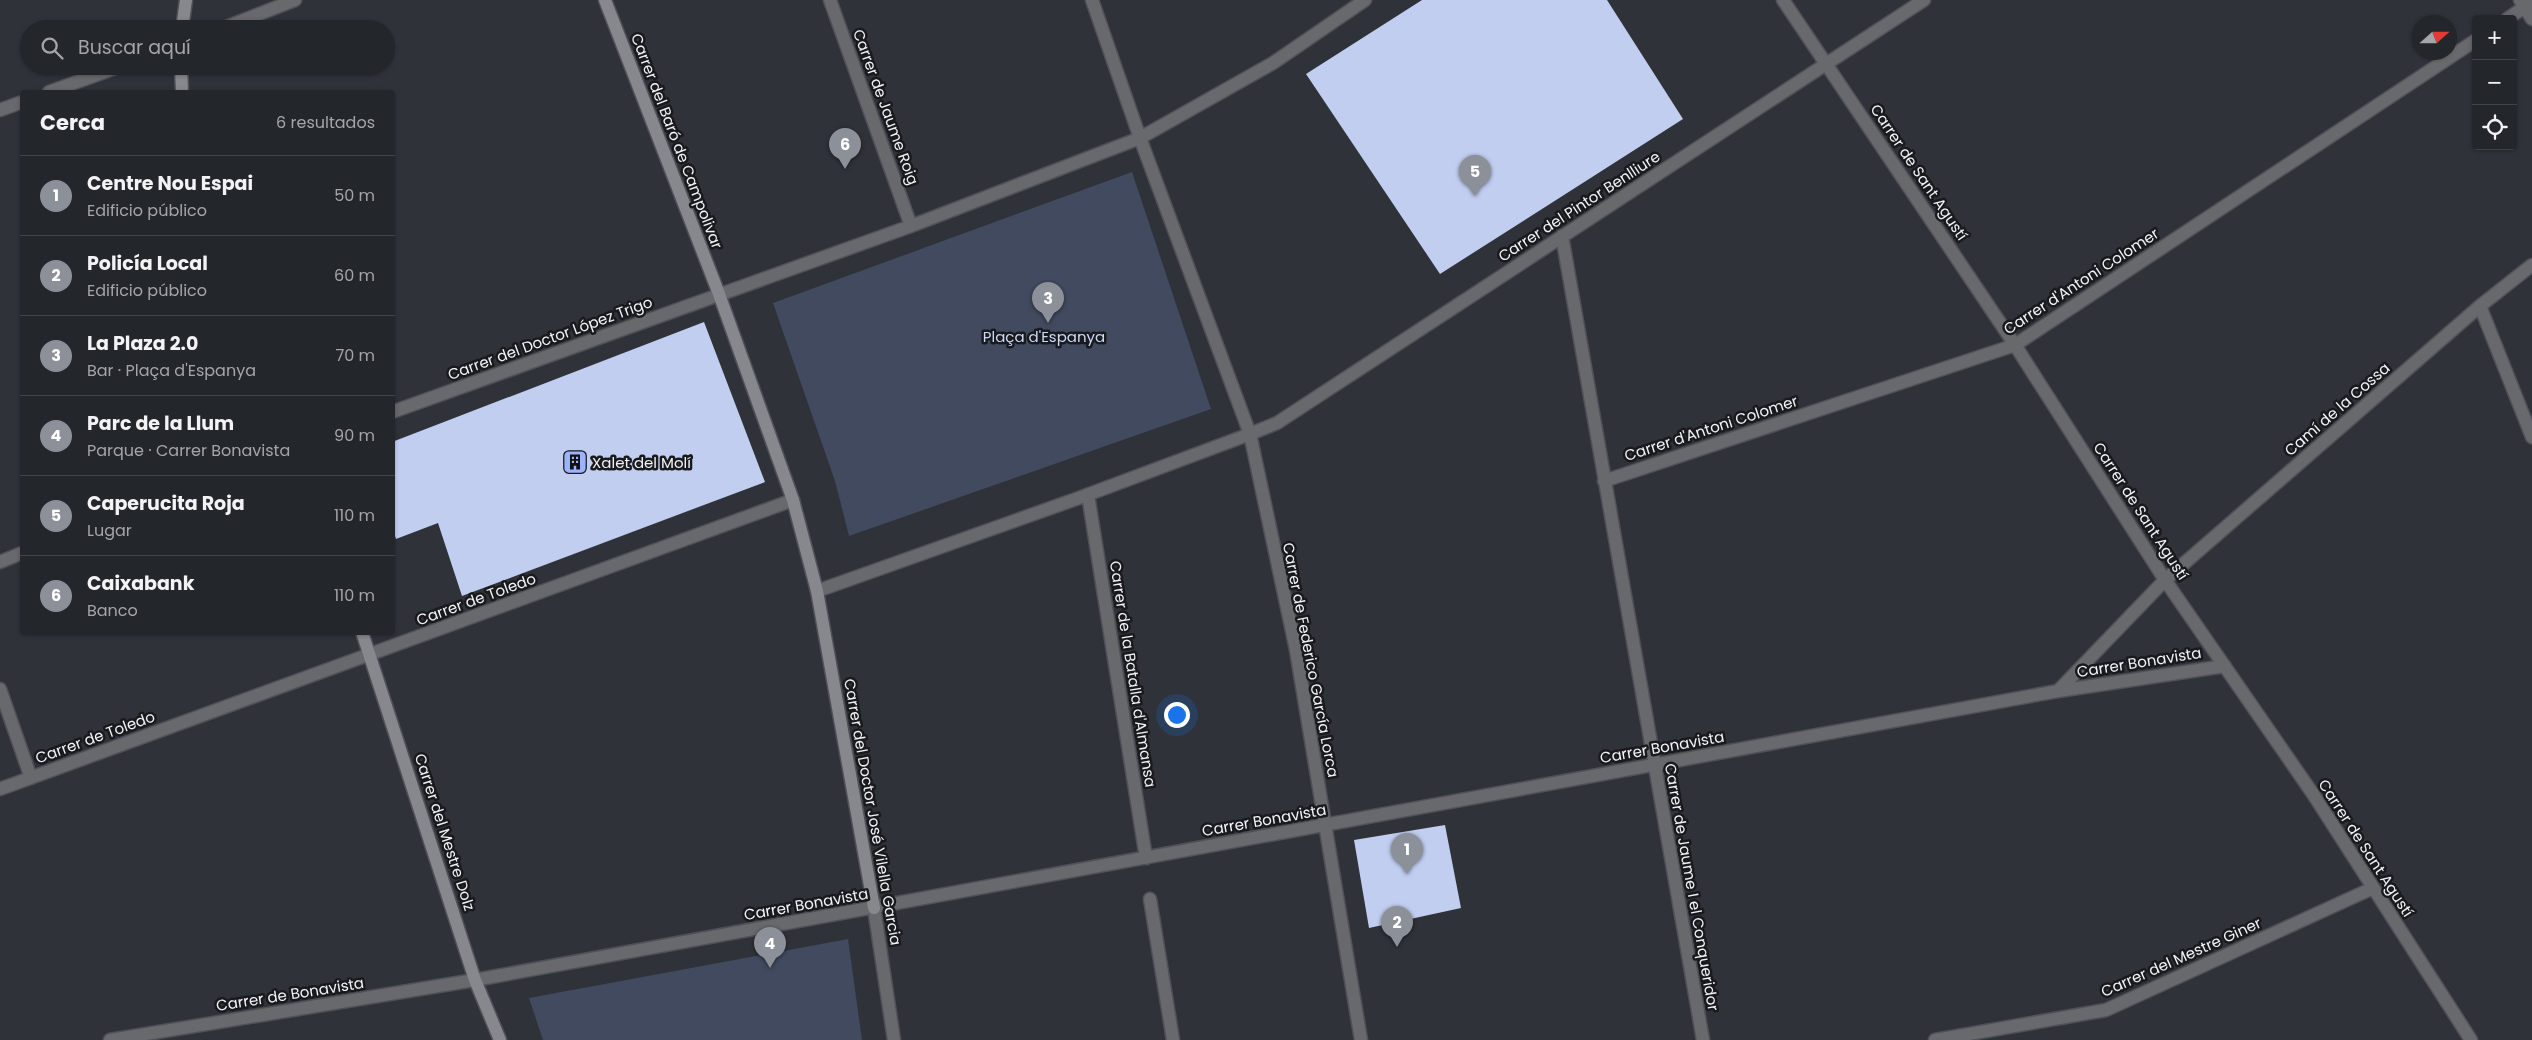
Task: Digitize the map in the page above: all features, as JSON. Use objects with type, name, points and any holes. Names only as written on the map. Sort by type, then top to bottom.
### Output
[{"type":"street","points":[[183,20],[186,0]]},
{"type":"street","points":[[244,20],[295,0]]},
{"type":"street","name":"Carrer del Baró de Campolivar","points":[[605,0],[719,294]]},
{"type":"street","name":"Carrer de Jaume Roig","points":[[830,0],[911,226]]},
{"type":"street","points":[[1092,0],[1140,138],[1250,434],[1088,495],[817,591],[794,500],[719,294],[911,226],[1140,138],[1273,63],[1365,0]]},
{"type":"street","name":"Carrer de Sant Agustí","points":[[1783,0],[2015,345],[2165,580],[2225,666],[2373,888],[2471,1040]]},
{"type":"street","name":"Carrer del Pintor Benlliure","points":[[1250,434],[1277,423],[1924,0]]},
{"type":"street","points":[[2512,15],[2526,3],[2532,19]]},
{"type":"street","name":"Carrer d'Antoni Colomer","points":[[1604,481],[2015,345],[2472,43]]},
{"type":"street","points":[[55,90],[96,75]]},
{"type":"street","points":[[181,75],[182,90]]},
{"type":"street","points":[[0,110],[20,103]]},
{"type":"street","name":"Carrer de Jaume I el Conqueridor","points":[[1562,236],[1703,1040]]},
{"type":"street","name":"Camí de la Cossa","points":[[2165,580],[2480,306],[2532,265]]},
{"type":"street","name":"Carrer del Doctor López Trigo","points":[[395,411],[719,294]]},
{"type":"street","points":[[2480,306],[2532,438]]},
{"type":"street","name":"Carrer de Federico García Lorca","points":[[1250,434],[1296,650],[1361,1040]]},
{"type":"street","name":"Carrer de la Batalla d'Almansa","points":[[1088,495],[1146,858]]},
{"type":"street","name":"Carrer de Toledo","points":[[0,789],[794,500]]},
{"type":"street","points":[[0,562],[20,554]]},
{"type":"street","name":"Carrer Bonavista","points":[[2058,691],[2165,580]]},
{"type":"street","name":"Carrer del Doctor José Vilella Garcia","points":[[817,591],[874,908],[894,1040]]},
{"type":"street","name":"Carrer del Mestre Dolz","points":[[363,635],[371,654],[475,980],[500,1040]]},
{"type":"street","name":"Carrer Bonavista","points":[[475,980],[2058,691],[2225,666]]},
{"type":"street","points":[[0,689],[32,778]]},
{"type":"street","name":"Carrer del Mestre Giner","points":[[1935,1040],[2106,1010],[2373,888]]},
{"type":"street","points":[[1150,899],[1172,1040]]},
{"type":"street","name":"Carrer de Bonavista","points":[[110,1040],[475,980]]},
{"type":"green space","name":"Plaça d'Espanya","points":[[1132,172],[1211,409],[849,536],[835,481],[773,303]]},
{"type":"green space","points":[[848,939],[862,1040],[543,1040],[529,998]]},
{"type":"building","points":[[1422,0],[1607,0],[1683,119],[1440,274],[1306,74]]},
{"type":"building","name":"Xalet del Molí","points":[[704,322],[765,482],[462,596],[438,523],[396,539],[395,441]]},
{"type":"building","points":[[1445,825],[1461,908],[1369,928],[1354,840]]},
{"type":"place","name":"Caixabank","points":[[845,169]]},
{"type":"place","name":"Caperucita Roja","points":[[1475,196]]},
{"type":"place","name":"La Plaza 2.0","points":[[1048,323]]},
{"type":"place","name":"Xalet del Molí","points":[[575,462]]},
{"type":"place","name":"Centre Nou Espai","points":[[1407,874]]},
{"type":"place","name":"Policía Local","points":[[1397,947]]},
{"type":"place","name":"Parc de la Llum","points":[[770,968]]}]
